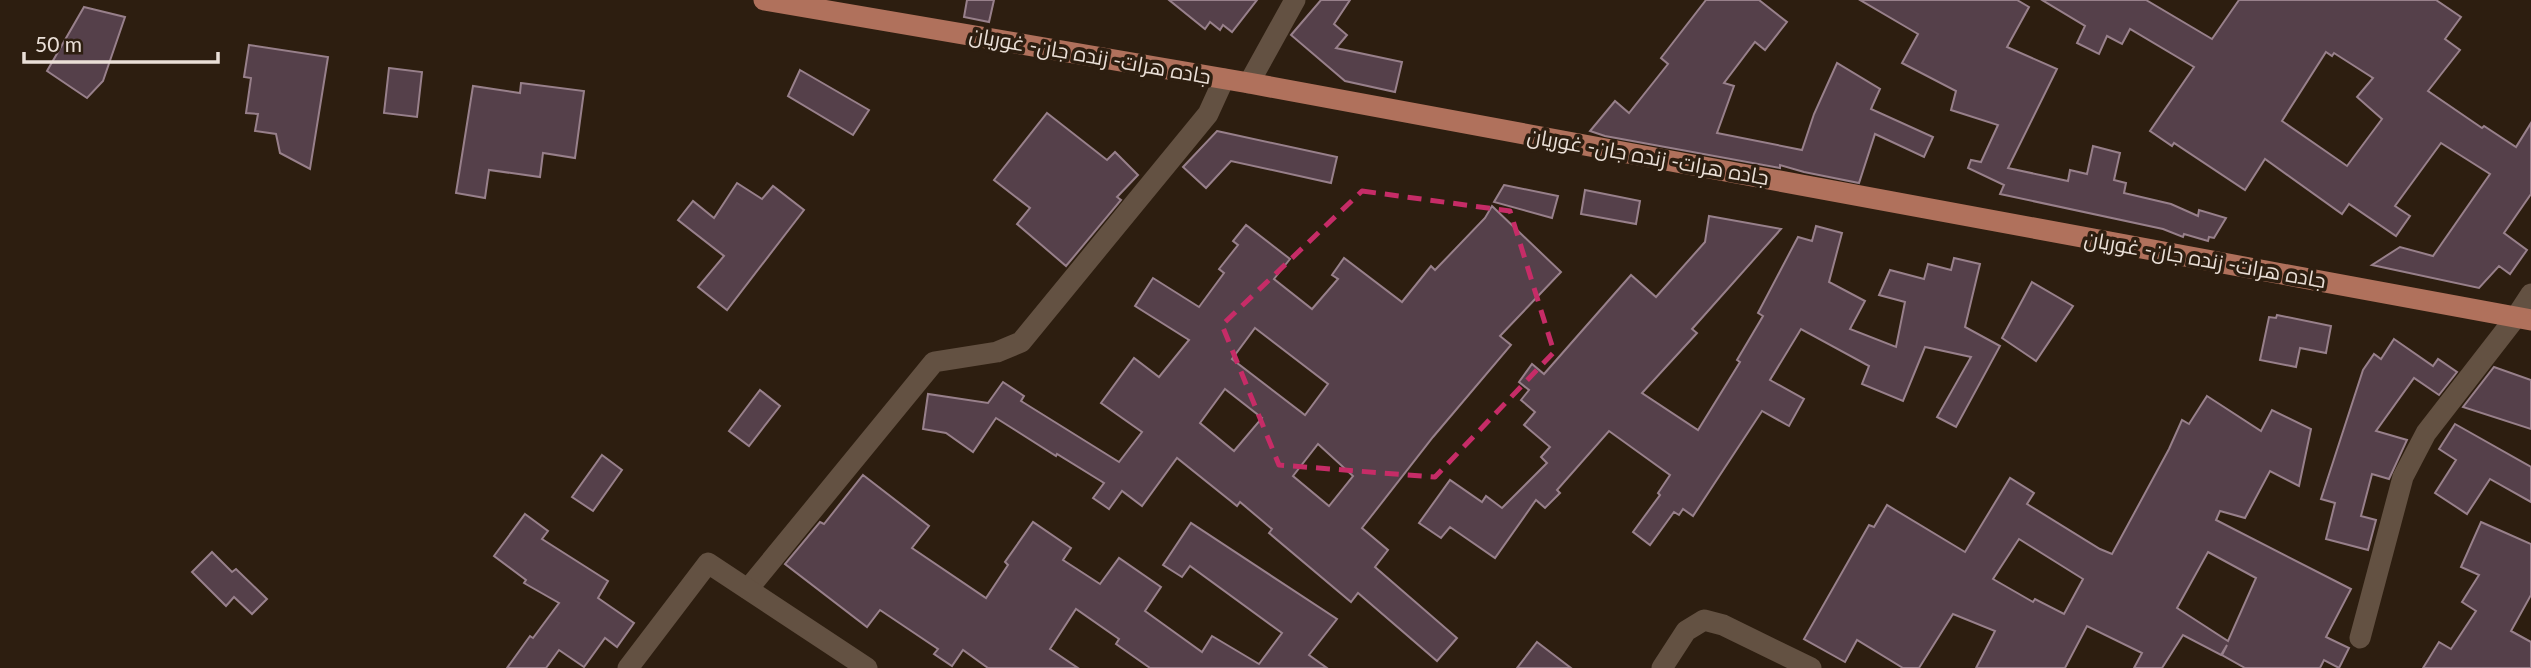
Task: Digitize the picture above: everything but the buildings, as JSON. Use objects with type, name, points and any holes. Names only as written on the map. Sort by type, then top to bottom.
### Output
[{"type":"main road","name":"جاده هرات- زنده جان- غوریان","points":[[764,0],[1249,83],[2523,319]]},
{"type":"street","points":[[1249,83],[1295,0]]},
{"type":"street","points":[[748,589],[934,362],[997,352],[1021,342],[1208,114],[1224,79]]},
{"type":"street","points":[[2360,638],[2403,477],[2426,433],[2523,319],[2531,294]]},
{"type":"street","points":[[628,668],[708,563],[867,668]]},
{"type":"street","points":[[1662,668],[1686,631],[1703,620],[1723,625],[1811,668]]},
{"type":"highlighted area","points":[[1362,191],[1510,211],[1554,352],[1435,477],[1279,465],[1222,325]]}]
